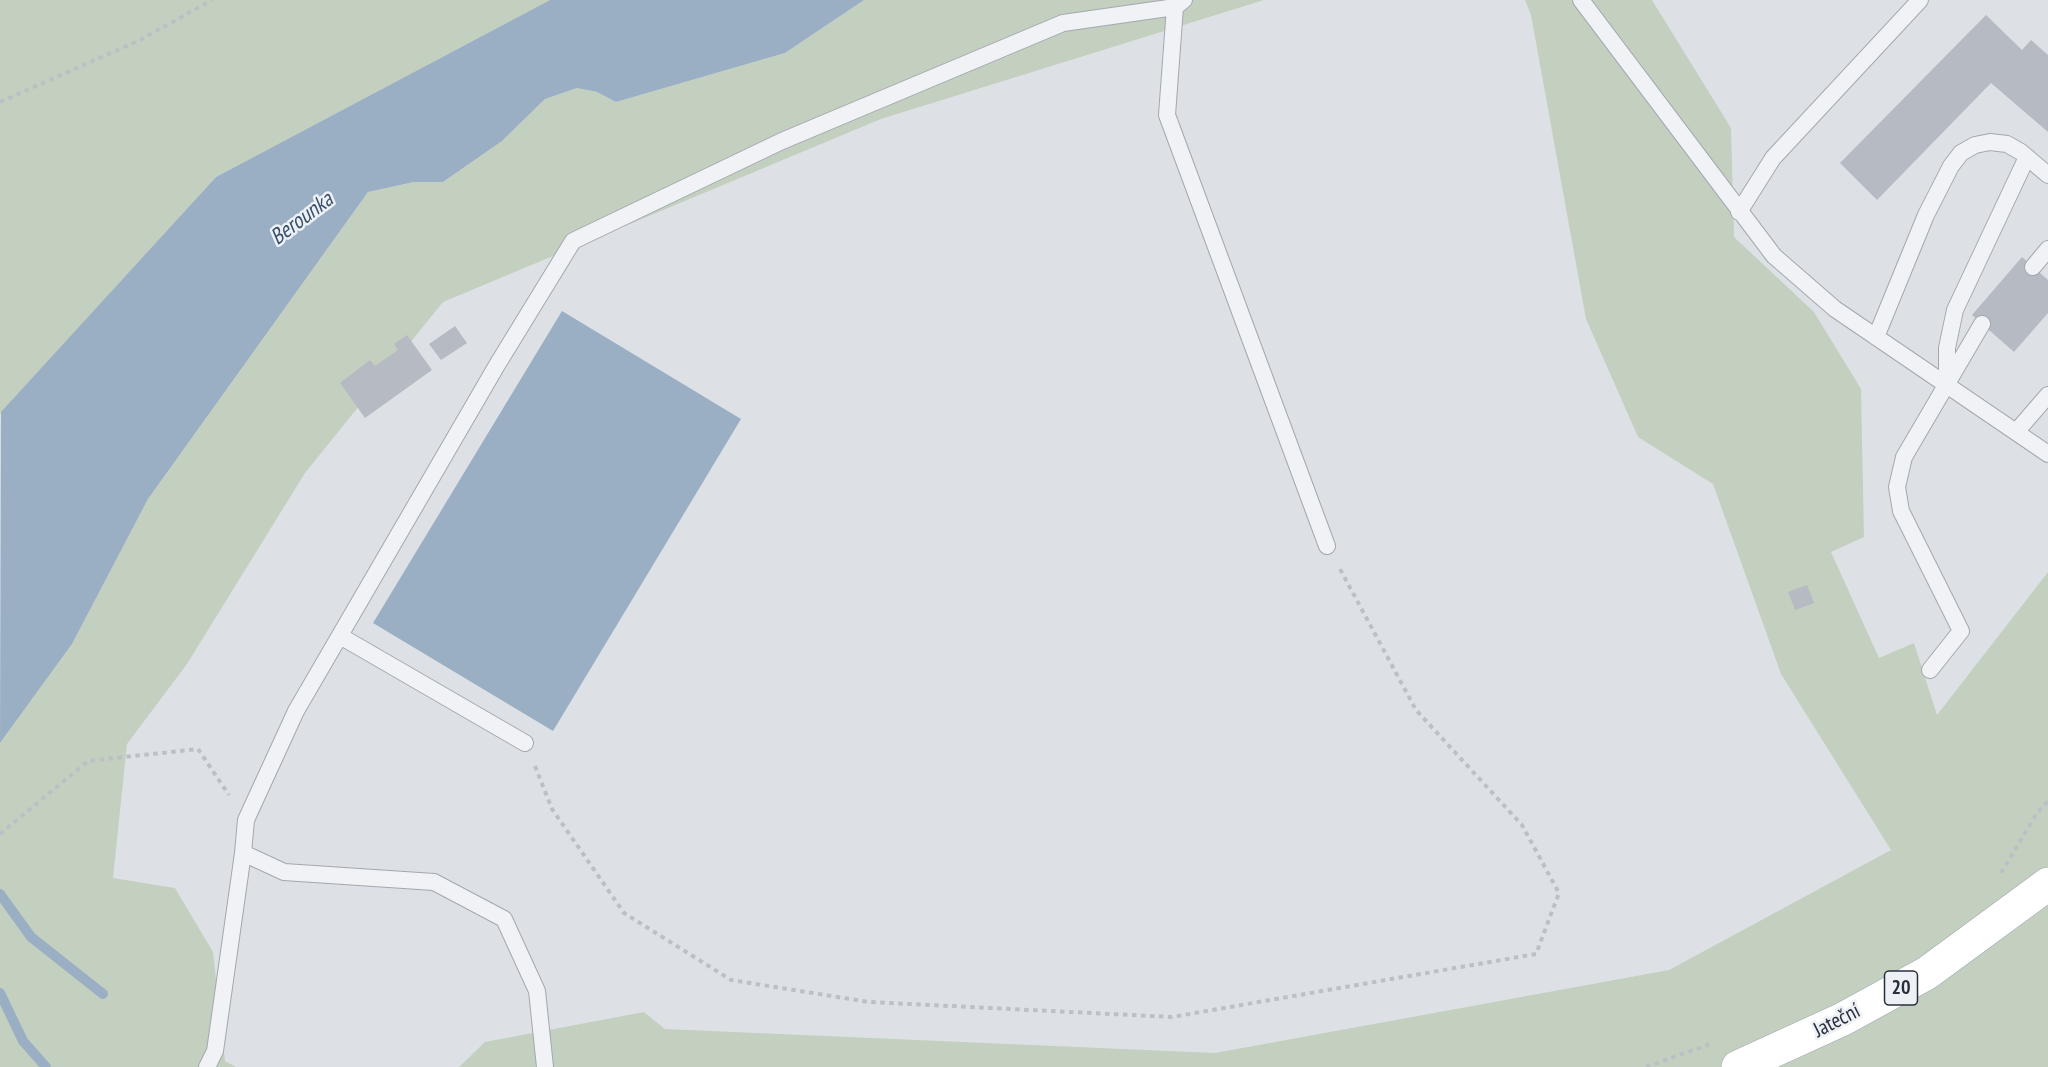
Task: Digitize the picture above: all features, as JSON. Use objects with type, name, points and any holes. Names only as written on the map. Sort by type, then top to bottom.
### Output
[{"type":"main road","name":"Jateční","points":[[1738,1067],[1843,1019],[1927,973],[2048,884]]},
{"type":"lane","points":[[1581,0],[1774,256],[1835,309],[2048,454]]},
{"type":"lane","points":[[1739,212],[1773,158],[1920,0]]},
{"type":"lane","points":[[207,1067],[214,1051],[246,820],[296,711],[497,364],[573,241],[782,141],[1063,23],[1179,4],[1167,115],[1327,546]]},
{"type":"lane","points":[[1876,337],[1926,215],[1951,166],[1961,153],[1975,145],[1990,142],[2007,144],[2048,175]]},
{"type":"lane","points":[[1947,385],[1947,348],[1955,310],[2027,157]]},
{"type":"lane","points":[[2033,267],[2048,249]]},
{"type":"lane","points":[[1930,670],[1961,631],[1901,511],[1897,486],[1904,457],[1982,324]]},
{"type":"lane","points":[[2016,432],[2048,395]]},
{"type":"lane","points":[[340,636],[525,743]]},
{"type":"lane","points":[[243,853],[284,872],[434,882],[504,919],[537,991],[546,1067]]},
{"type":"path","points":[[0,102],[138,41],[212,0]]},
{"type":"path","points":[[525,743],[552,810],[624,913],[731,980],[869,1002],[1172,1017],[1536,954],[1559,893],[1522,825],[1416,710],[1327,546]]},
{"type":"path","points":[[0,834],[88,761],[198,749],[246,820]]},
{"type":"path","points":[[1998,878],[2015,854],[2037,813],[2048,801]]},
{"type":"path","points":[[1646,1067],[1714,1043]]},
{"type":"green space","points":[[0,0],[550,0],[216,177],[0,414]]},
{"type":"green space","points":[[864,0],[1264,0],[881,119],[443,302],[305,473],[187,664],[127,744],[113,878],[175,888],[213,952],[225,1061],[236,1067],[0,1067],[0,743],[72,644],[148,499],[368,192],[414,182],[443,182],[502,141],[545,99],[577,88],[597,92],[616,102],[785,53]]},
{"type":"green space","points":[[1525,0],[1652,0],[1731,128],[1734,237],[1814,312],[1861,389],[1864,537],[1831,552],[1879,658],[1914,643],[1937,715],[2048,572],[2048,1067],[459,1067],[485,1042],[644,1012],[665,1029],[1215,1053],[1669,970],[1891,850],[1781,674],[1713,484],[1638,437],[1586,319],[1531,15]]},
{"type":"water","name":"Berounka","points":[[550,0],[864,0],[785,53],[616,102],[597,92],[577,88],[545,99],[502,141],[443,182],[414,182],[368,192],[148,499],[72,644],[0,743],[1,412],[216,177]]},
{"type":"water","points":[[562,311],[741,419],[553,731],[373,623]]},
{"type":"building","points":[[1986,15],[2022,50],[2031,40],[2048,55],[2048,132],[1991,83],[1877,200],[1840,163]]},
{"type":"building","points":[[2022,257],[2048,280],[2048,313],[2014,352],[1972,315]]},
{"type":"building","points":[[455,326],[467,343],[441,360],[429,344]]},
{"type":"building","points":[[407,335],[432,370],[365,418],[340,383],[370,360],[375,366],[398,350],[394,344]]},
{"type":"building","points":[[1807,585],[1814,603],[1795,610],[1788,592]]},
{"type":"waterway","points":[[0,894],[31,937],[103,994]]},
{"type":"waterway","points":[[0,993],[23,1041],[46,1067]]}]
